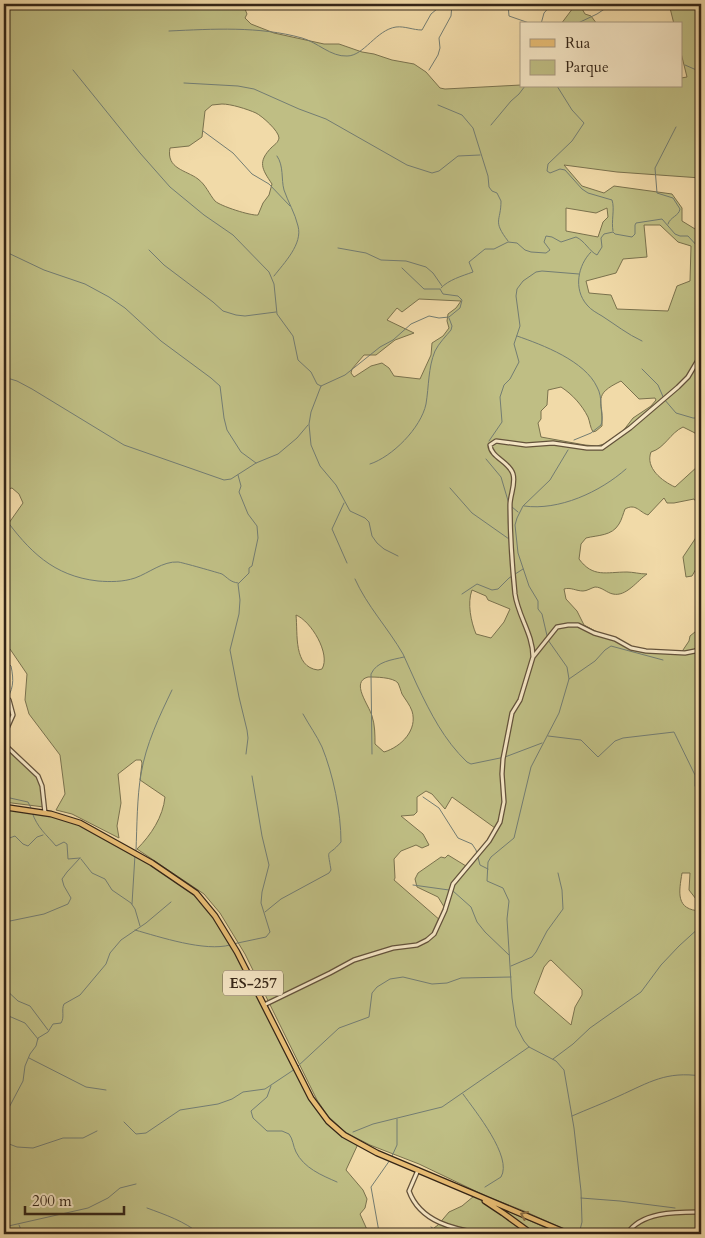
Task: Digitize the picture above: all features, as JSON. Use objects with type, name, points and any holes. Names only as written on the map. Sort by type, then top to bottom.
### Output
[{"type":"main road","name":"ES-257","points":[[4,807],[70,819],[92,829],[152,863],[196,893],[210,908],[227,935],[311,1098],[328,1121],[351,1140],[569,1234]]},
{"type":"main road","name":"ES-257","points":[[473,1194],[532,1234]]},
{"type":"street","points":[[534,657],[531,640],[516,596],[511,542],[510,501],[514,478],[511,470],[492,452],[490,445],[496,441],[526,445],[553,443],[587,448],[602,448],[634,425],[678,387],[688,377],[701,355]]},
{"type":"street","points":[[264,1005],[354,960],[393,948],[417,945],[434,934],[445,910],[453,884],[489,841],[500,822],[504,802],[502,767],[512,714],[520,700],[534,657],[554,630],[560,625],[568,624],[583,627],[594,633],[615,639],[632,648],[646,651],[685,653],[701,648]]},
{"type":"street","points":[[4,735],[13,715],[9,700]]},
{"type":"street","points":[[4,744],[40,779],[45,813]]},
{"type":"street","points":[[418,1170],[409,1191],[412,1198],[424,1212],[446,1226],[483,1234]]},
{"type":"street","points":[[627,1234],[636,1225],[655,1216],[701,1212]]},
{"type":"green space","points":[[4,4],[243,4],[247,14],[245,18],[251,24],[274,33],[324,44],[339,44],[392,60],[414,64],[426,72],[440,88],[445,89],[520,85],[520,88],[682,88],[682,78],[687,77],[682,57],[682,22],[674,22],[669,4],[701,4],[701,178],[617,172],[564,165],[582,186],[604,193],[614,186],[672,194],[682,208],[682,221],[701,231],[701,444],[695,433],[683,427],[660,447],[651,452],[650,463],[660,478],[675,487],[698,466],[701,456],[701,508],[694,499],[667,503],[664,498],[648,515],[635,507],[625,509],[619,524],[613,531],[586,538],[581,544],[579,559],[589,569],[600,573],[629,572],[647,574],[627,591],[618,594],[595,587],[586,591],[564,589],[566,599],[577,611],[584,625],[599,633],[619,639],[632,647],[648,651],[681,653],[690,636],[701,627],[701,899],[696,899],[689,890],[690,873],[682,873],[680,893],[683,904],[693,910],[701,911],[701,1234],[575,1234],[488,1197],[419,1164],[370,1145],[345,1132],[328,1116],[317,1100],[245,954],[220,913],[204,894],[137,849],[156,825],[162,812],[165,797],[140,780],[141,760],[136,760],[118,774],[121,803],[117,826],[119,838],[72,814],[56,810],[65,794],[60,755],[29,714],[25,700],[27,674],[10,649],[4,648],[4,530],[23,503],[19,494],[12,488],[4,490]],"holes":[[[212,105],[230,105],[256,113],[278,135],[278,141],[264,157],[264,170],[272,184],[269,195],[258,215],[229,208],[218,203],[201,181],[178,168],[171,160],[170,148],[189,146],[202,137],[205,111]],[[566,208],[596,213],[607,208],[608,217],[603,222],[598,237],[566,231]],[[644,225],[660,225],[678,242],[691,246],[690,281],[677,286],[668,311],[617,309],[611,295],[589,293],[586,281],[616,273],[623,259],[647,257]],[[419,299],[461,301],[448,314],[449,328],[443,336],[432,343],[431,355],[420,379],[394,376],[389,368],[382,363],[371,366],[354,377],[351,373],[352,369],[364,355],[376,355],[395,340],[414,333],[387,320],[397,308],[402,312]],[[621,381],[639,399],[655,398],[656,400],[651,406],[633,418],[623,431],[604,444],[597,446],[585,445],[541,437],[538,423],[541,419],[541,411],[547,405],[548,390],[561,387],[573,396],[586,413],[593,432],[602,426],[601,399],[606,390]],[[472,590],[486,596],[488,600],[510,609],[504,622],[491,638],[476,634],[471,618]],[[296,615],[308,624],[322,647],[324,655],[322,669],[310,668],[304,663],[298,648]],[[368,677],[396,681],[411,709],[413,725],[407,737],[390,750],[384,752],[375,744],[373,719],[361,689],[363,680]],[[426,791],[432,794],[445,809],[452,797],[495,828],[485,846],[466,866],[448,855],[445,858],[441,857],[418,873],[415,879],[417,887],[438,897],[446,910],[441,921],[394,880],[394,859],[401,851],[416,845],[422,848],[429,845],[423,834],[401,816],[414,815],[417,812],[417,797]],[[551,960],[582,990],[582,995],[575,1007],[571,1025],[534,993],[544,967]]]},
{"type":"green space","points":[[576,4],[582,4],[581,7],[585,14],[591,16],[596,22],[562,22]]},
{"type":"green space","points":[[701,530],[701,560],[692,576],[686,577],[683,557]]},
{"type":"green space","points":[[4,746],[40,779],[44,807],[4,802]]},
{"type":"green space","points":[[4,808],[70,819],[140,857],[200,898],[240,956],[313,1102],[332,1126],[358,1144],[346,1170],[363,1190],[367,1199],[365,1208],[360,1214],[369,1234],[4,1234]]},
{"type":"green space","points":[[474,1196],[560,1234],[426,1234],[438,1225],[449,1212],[462,1206]]},
{"type":"waterway","points":[[169,31],[236,29],[286,34],[302,38],[335,54],[347,56],[359,52],[389,29],[399,27],[422,30],[431,14],[443,4]]},
{"type":"waterway","points":[[429,70],[438,55],[440,48],[439,38],[451,16],[452,4]]},
{"type":"waterway","points":[[508,4],[509,16],[526,22]]},
{"type":"waterway","points":[[542,22],[544,13],[552,4]]},
{"type":"waterway","points":[[580,22],[612,4]]},
{"type":"waterway","points":[[685,65],[701,72]]},
{"type":"waterway","points":[[73,70],[170,187],[204,215],[233,235],[269,272],[274,284],[277,314],[293,336],[298,360],[311,372],[317,384],[321,386]]},
{"type":"waterway","points":[[184,83],[238,86],[254,89],[326,119],[407,165],[432,173],[439,171],[458,156],[480,155]]},
{"type":"waterway","points":[[491,125],[524,88]]},
{"type":"waterway","points":[[558,88],[572,110],[584,123],[572,141],[548,164],[547,171],[550,173],[560,169],[565,170],[588,193],[612,200],[613,231]]},
{"type":"waterway","points":[[438,105],[462,115],[473,128],[488,176],[489,187],[497,193],[501,201],[498,221],[500,229],[508,241]]},
{"type":"waterway","points":[[668,224],[680,209],[673,198],[657,193],[655,168],[676,127]]},
{"type":"waterway","points":[[203,131],[233,153],[252,174],[269,184],[290,206]]},
{"type":"waterway","points":[[274,276],[292,253],[299,233],[284,190],[281,164],[277,156]]},
{"type":"waterway","points":[[441,288],[451,280],[473,272],[469,262],[485,249],[494,249],[508,242],[517,243],[525,250],[531,252],[546,253],[550,250],[544,242],[546,236],[561,242],[576,237],[597,255],[602,247],[601,238],[604,234],[613,232],[632,237],[635,234],[636,223],[662,219],[675,234],[688,236],[701,248]]},
{"type":"waterway","points":[[695,242],[701,235]]},
{"type":"waterway","points":[[338,248],[366,253],[381,260],[406,261],[426,267],[442,286]]},
{"type":"waterway","points":[[149,250],[164,265],[223,311],[245,316],[276,312]]},
{"type":"waterway","points":[[4,251],[44,270],[85,284],[109,297],[125,308],[161,341],[211,378],[220,386],[227,430],[241,452],[256,463]]},
{"type":"waterway","points":[[591,252],[580,270],[579,285],[583,299],[592,310],[642,341]]},
{"type":"waterway","points":[[398,556],[377,543],[372,536],[369,522],[365,518],[350,511],[336,485],[320,466],[311,445],[309,424],[311,412],[321,386],[345,375],[380,347],[393,340],[411,324],[429,316],[449,317],[460,308],[462,300],[458,296],[443,294],[440,289],[424,289],[402,268]]},
{"type":"waterway","points":[[489,441],[502,422],[500,397],[504,385],[510,379],[519,362],[514,344],[520,326],[516,296],[517,289],[523,281],[536,272],[579,274]]},
{"type":"waterway","points":[[370,464],[396,448],[418,423],[426,404],[430,370],[435,351],[451,330],[452,326],[449,318]]},
{"type":"waterway","points":[[517,336],[551,349],[573,362],[583,369],[597,387],[601,401],[601,425],[591,433],[574,440]]},
{"type":"waterway","points":[[696,367],[701,365]]},
{"type":"waterway","points":[[642,369],[658,385],[664,399],[676,413],[693,418],[701,418]]},
{"type":"waterway","points":[[4,377],[32,389],[124,445],[224,480],[231,479],[256,463],[278,454],[297,438],[308,425]]},
{"type":"waterway","points":[[568,450],[550,480],[523,506],[515,525],[518,553],[529,586],[538,601],[538,609],[542,614],[548,640],[567,667],[569,679],[559,713],[531,767],[514,838],[491,857],[488,862],[487,881],[503,888],[509,901],[507,919],[512,998],[516,1026],[529,1047],[556,1061],[564,1070],[574,1128],[581,1191],[582,1222],[579,1234]]},
{"type":"waterway","points":[[486,459],[501,477],[509,504]]},
{"type":"waterway","points":[[524,506],[551,506],[565,503],[592,492],[626,469]]},
{"type":"waterway","points":[[238,475],[241,486],[239,492],[248,514],[257,526],[258,538],[249,573],[238,584],[239,614],[230,650],[247,730],[246,754]]},
{"type":"waterway","points":[[450,488],[472,513],[509,539]]},
{"type":"waterway","points":[[344,503],[332,529],[347,563]]},
{"type":"waterway","points":[[512,507],[518,512]]},
{"type":"waterway","points":[[4,517],[23,541],[44,560],[55,568],[82,578],[103,581],[126,580],[135,578],[167,563],[178,562],[222,574],[231,581],[238,583]]},
{"type":"waterway","points":[[462,594],[477,584],[492,590],[498,589],[509,578],[523,569]]},
{"type":"waterway","points":[[355,579],[365,598],[403,654],[422,696],[439,726],[451,745],[467,762],[471,764],[505,757],[542,743]]},
{"type":"waterway","points":[[701,629],[699,646],[701,652]]},
{"type":"waterway","points":[[569,679],[595,661],[611,646],[663,660]]},
{"type":"waterway","points":[[372,754],[371,674],[377,666],[390,660],[404,657]]},
{"type":"waterway","points":[[4,663],[8,663],[11,666],[13,676],[10,694],[4,702]]},
{"type":"waterway","points":[[136,851],[137,812],[143,763],[162,710],[172,690]]},
{"type":"waterway","points":[[265,912],[281,899],[329,873],[331,870],[329,853],[341,842],[338,806],[330,769],[322,747],[303,714]]},
{"type":"waterway","points":[[548,736],[581,740],[598,757],[615,741],[623,738],[674,732],[695,775],[695,786]]},
{"type":"waterway","points":[[233,944],[266,937],[270,932],[261,903],[269,865],[252,776]]},
{"type":"waterway","points":[[4,793],[10,798],[28,802],[31,808]]},
{"type":"waterway","points":[[423,797],[439,808],[458,838],[472,844],[476,850],[480,865],[488,869]]},
{"type":"waterway","points":[[32,812],[39,827],[56,846],[64,842],[67,844],[68,859],[80,858]]},
{"type":"waterway","points":[[4,840],[15,836],[28,846],[37,837],[43,835]]},
{"type":"waterway","points":[[132,904],[135,855]]},
{"type":"waterway","points":[[10,921],[44,914],[68,904],[71,898],[62,879],[80,858]]},
{"type":"waterway","points":[[81,859],[92,873],[105,879],[112,890],[131,903],[135,909],[140,926]]},
{"type":"waterway","points":[[511,966],[532,957],[547,931],[563,909],[562,890],[558,873]]},
{"type":"waterway","points":[[413,885],[449,890]]},
{"type":"waterway","points":[[453,891],[471,907],[477,922],[509,955]]},
{"type":"waterway","points":[[4,1117],[23,1081],[25,1066],[36,1046],[38,1038],[48,1032],[53,1024],[61,1023],[64,1004],[80,995],[106,964],[110,953],[121,940],[146,923],[171,902]]},
{"type":"waterway","points":[[553,1059],[590,1028],[641,992],[661,965],[701,926]]},
{"type":"waterway","points":[[135,930],[169,940],[208,947],[230,945]]},
{"type":"waterway","points":[[298,1066],[339,1028],[369,1017],[372,993],[377,987],[390,979],[403,977],[432,984],[447,983],[461,978],[511,977]]},
{"type":"waterway","points":[[4,988],[18,1001],[30,1006],[48,1030]]},
{"type":"waterway","points":[[4,1014],[25,1023],[38,1039]]},
{"type":"waterway","points":[[353,1132],[373,1124],[442,1107],[529,1047]]},
{"type":"waterway","points":[[29,1058],[86,1087],[106,1090]]},
{"type":"waterway","points":[[124,1122],[136,1134],[146,1133],[180,1110],[218,1104],[232,1099],[243,1092],[265,1089],[295,1069]]},
{"type":"waterway","points":[[572,1116],[658,1079],[678,1075],[701,1076]]},
{"type":"waterway","points":[[271,1086],[267,1097],[251,1111],[253,1118],[267,1131],[282,1131],[289,1134],[299,1158],[319,1174],[337,1182]]},
{"type":"waterway","points":[[463,1094],[491,1134],[502,1158],[503,1168],[501,1177],[485,1187]]},
{"type":"waterway","points":[[392,1156],[397,1145],[397,1119]]},
{"type":"waterway","points":[[4,1142],[17,1147],[33,1148],[63,1138],[83,1138],[97,1131]]},
{"type":"waterway","points":[[379,1232],[371,1187],[390,1160]]},
{"type":"waterway","points":[[4,1227],[88,1208],[108,1198],[120,1188],[136,1184]]},
{"type":"waterway","points":[[581,1198],[675,1208]]},
{"type":"waterway","points":[[147,1208],[181,1222],[200,1234]]},
{"type":"waterway","points":[[19,1225],[23,1234]]},
{"type":"waterway","points":[[431,1227],[442,1234]]}]
